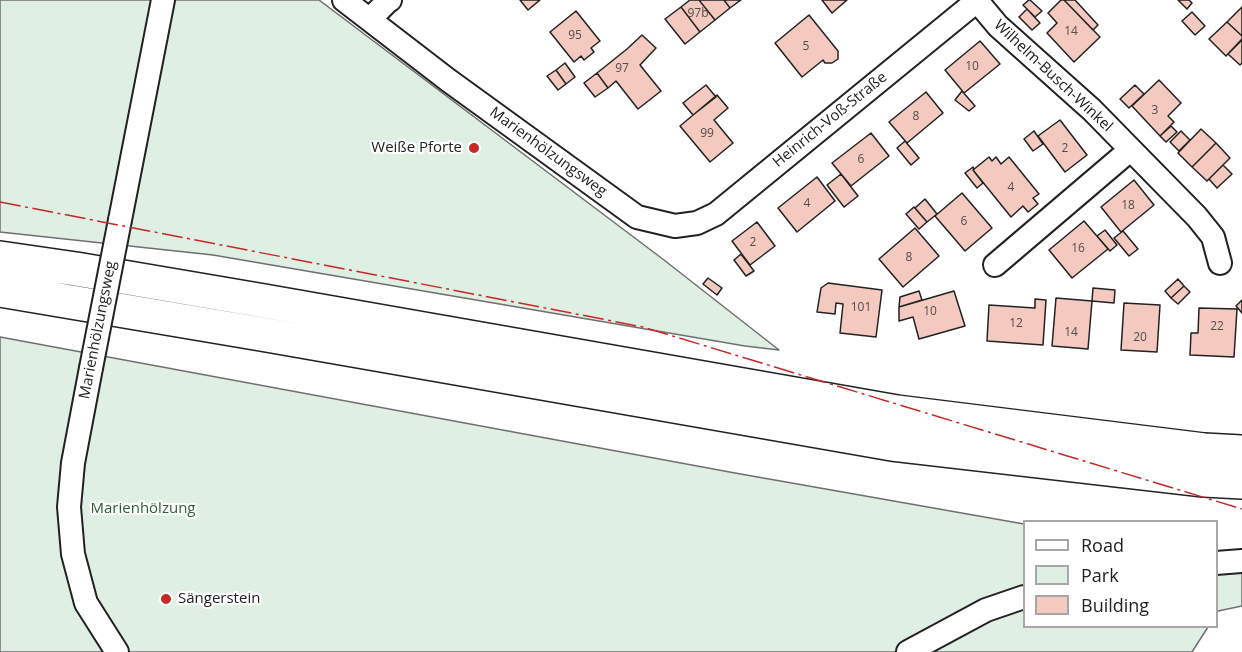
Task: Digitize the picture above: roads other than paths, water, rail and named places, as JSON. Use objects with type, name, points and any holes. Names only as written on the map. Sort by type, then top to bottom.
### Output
[{"type":"highway","points":[[0,258],[170,285],[897,412],[1204,450],[1242,452]]},
{"type":"highway","points":[[0,290],[892,444],[1204,480],[1242,482]]},
{"type":"street","name":"Marienhölzungsweg","points":[[117,652],[86,603],[73,554],[69,507],[73,463],[163,0]]},
{"type":"street","name":"Marienhölzungsweg","points":[[344,0],[448,80],[637,217],[675,226]]},
{"type":"street","points":[[370,19],[390,0]]},
{"type":"street","name":"Wilhelm-Busch-Winkel","points":[[978,0],[998,26],[1092,110],[1197,217],[1213,237],[1220,263]]},
{"type":"street","name":"Heinrich-Voß-Straße","points":[[675,226],[697,223],[716,214],[978,0]]},
{"type":"street","points":[[994,265],[1130,150]]},
{"type":"street","points":[[1218,563],[1242,561]]},
{"type":"street","points":[[908,652],[986,609],[1023,597]]},
{"type":"place","name":"Weiße Pforte","points":[[474,148]]},
{"type":"place","name":"Sängerstein","points":[[166,599]]},
{"type":"park label","name":"Marienhölzung","points":[[143,509]]}]
